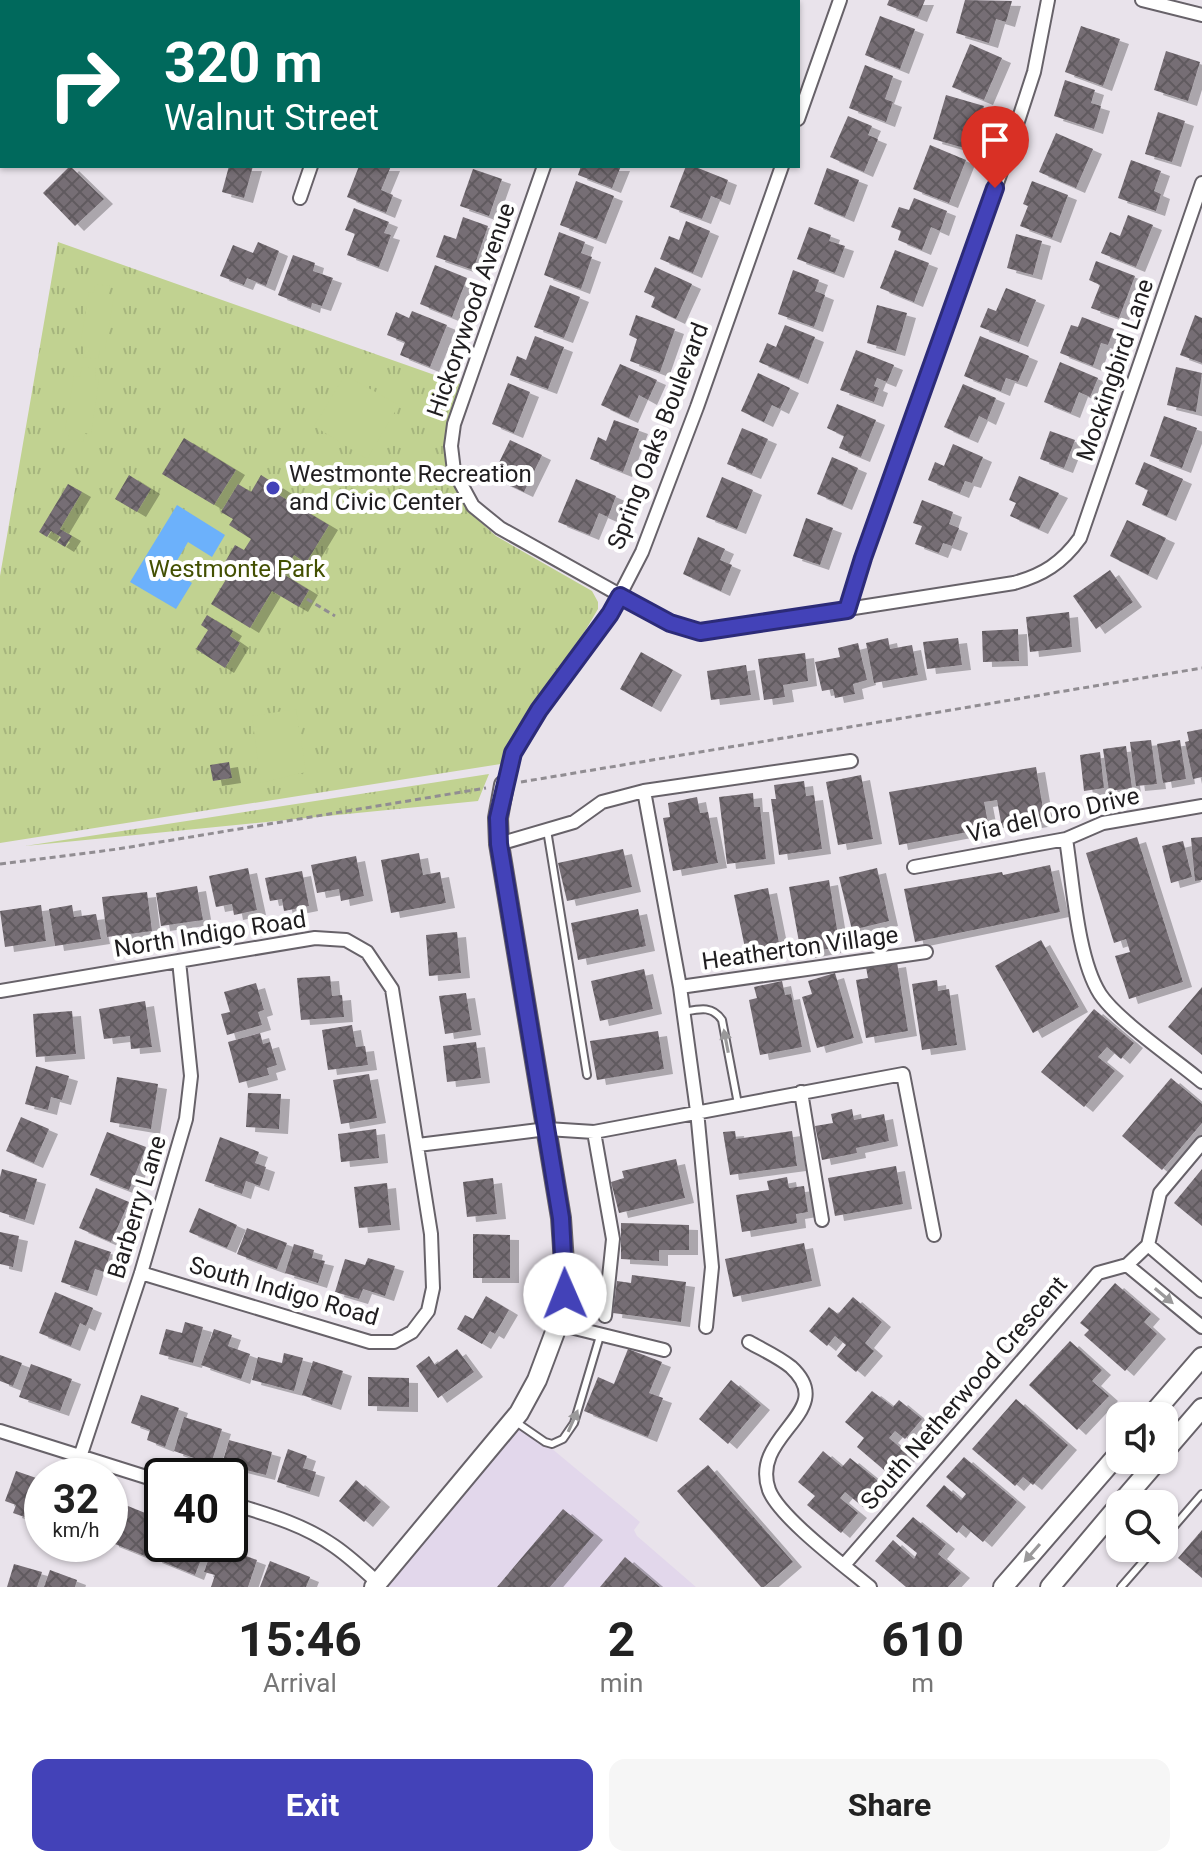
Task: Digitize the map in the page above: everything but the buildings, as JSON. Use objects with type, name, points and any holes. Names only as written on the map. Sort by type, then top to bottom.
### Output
[{"type":"street","points":[[800,113],[840,0]]},
{"type":"street","points":[[620,596],[670,623],[700,632],[847,610],[868,543],[1006,158],[1034,72],[1048,0]]},
{"type":"street","points":[[1142,0],[1202,15]]},
{"type":"street","points":[[300,198],[310,168]]},
{"type":"street","name":"Hickorywood Avenue","points":[[543,168],[454,424],[451,446],[454,471],[473,506],[500,528],[620,596]]},
{"type":"street","name":"Spring Oaks Boulevard","points":[[376,1585],[513,1420],[537,1380],[558,1324],[565,1294],[561,1218],[499,844],[498,818],[504,785],[513,753],[526,729],[603,625],[656,520],[781,168]]},
{"type":"street","name":"Mockingbird Lane","points":[[847,610],[1037,577],[1058,564],[1080,538],[1196,220],[1202,183]]},
{"type":"street","points":[[499,844],[574,822],[602,802],[644,791],[851,761]]},
{"type":"street","name":"Heatherton Village","points":[[644,791],[680,987],[697,1111],[712,1267],[706,1327]]},
{"type":"street","name":"Via del Oro Drive","points":[[914,867],[1066,839],[1103,823],[1202,806]]},
{"type":"street","points":[[1066,839],[1086,959],[1100,994],[1120,1015],[1202,1082]]},
{"type":"street","name":"North Indigo Road","points":[[0,991],[315,938],[346,940],[367,952],[392,989],[418,1145]]},
{"type":"street","name":"Heatherton Village","points":[[680,987],[926,952]]},
{"type":"street","name":"Barberry Lane","points":[[80,1457],[141,1273],[186,1119],[191,1076],[179,961]]},
{"type":"street","points":[[418,1145],[547,1129],[594,1132],[903,1074],[934,1235]]},
{"type":"street","points":[[801,1092],[822,1220]]},
{"type":"street","points":[[594,1132],[613,1239],[605,1316]]},
{"type":"street","points":[[1202,1143],[1160,1193],[1148,1245],[1127,1265],[1202,1327]]},
{"type":"street","name":"South Indigo Road","points":[[141,1273],[370,1342],[394,1342],[412,1332],[428,1311],[433,1288],[431,1234],[418,1145]]},
{"type":"street","points":[[1148,1245],[1202,1291]]},
{"type":"street","name":"South Netherwood Crescent","points":[[844,1565],[1098,1273],[1127,1265]]},
{"type":"street","points":[[558,1324],[664,1350]]},
{"type":"street","points":[[749,1342],[788,1365],[802,1379],[807,1396],[802,1411],[769,1454],[766,1473],[769,1491],[782,1510],[870,1587]]},
{"type":"street","points":[[1163,1402],[1202,1357]]},
{"type":"street","points":[[1178,1436],[1202,1408]]},
{"type":"street","points":[[0,1431],[144,1477]]},
{"type":"street","points":[[1003,1587],[1106,1468]]},
{"type":"street","points":[[1132,1490],[1146,1474]]},
{"type":"street","points":[[248,1509],[312,1532],[335,1546],[376,1585]]},
{"type":"street","points":[[1065,1516],[1091,1539]]},
{"type":"street","points":[[1050,1587],[1106,1521]]},
{"type":"lane","points":[[547,830],[587,1075]]},
{"type":"lane","points":[[683,1012],[705,1009],[718,1014],[722,1020],[738,1104]]},
{"type":"lane","points":[[513,1420],[545,1442],[552,1444],[563,1439],[574,1423],[600,1334]]},
{"type":"lane","points":[[1178,1522],[1202,1494]]},
{"type":"lane","points":[[1121,1587],[1143,1562]]},
{"type":"path","points":[[307,599],[335,616]]},
{"type":"path","points":[[0,864],[118,849],[1202,668]]},
{"type":"shaded area","points":[[521,1423],[640,1522],[634,1530],[637,1536],[696,1587],[384,1587]]},
{"type":"green space","name":"Westmonte Park","points":[[58,242],[463,385],[449,473],[467,510],[496,536],[592,591],[598,602],[598,609],[507,763],[0,843],[0,576]]},
{"type":"green space","points":[[95,284],[110,286],[108,295],[114,296],[105,350],[100,350],[98,359],[83,357],[85,347],[80,346],[89,292],[94,293]]},
{"type":"green space","points":[[82,367],[96,369],[95,379],[99,380],[91,434],[85,433],[83,442],[68,439],[70,431],[65,430],[74,376],[80,377]]},
{"type":"green space","points":[[345,375],[399,405],[367,459],[314,426]]},
{"type":"green space","points":[[296,709],[306,772],[261,783],[252,716]]},
{"type":"green space","points":[[489,774],[478,801],[25,846]]},
{"type":"water","points":[[177,505],[225,535],[212,557],[188,542],[172,569],[192,583],[176,609],[130,582]]},
{"type":"place","name":"Westmonte Recreation and Civic Center","points":[[273,488]]},
{"type":"route","points":[[565,1294],[561,1218],[499,844],[498,818],[513,753],[526,729],[620,596],[670,623],[700,632],[847,610],[995,188]]}]
